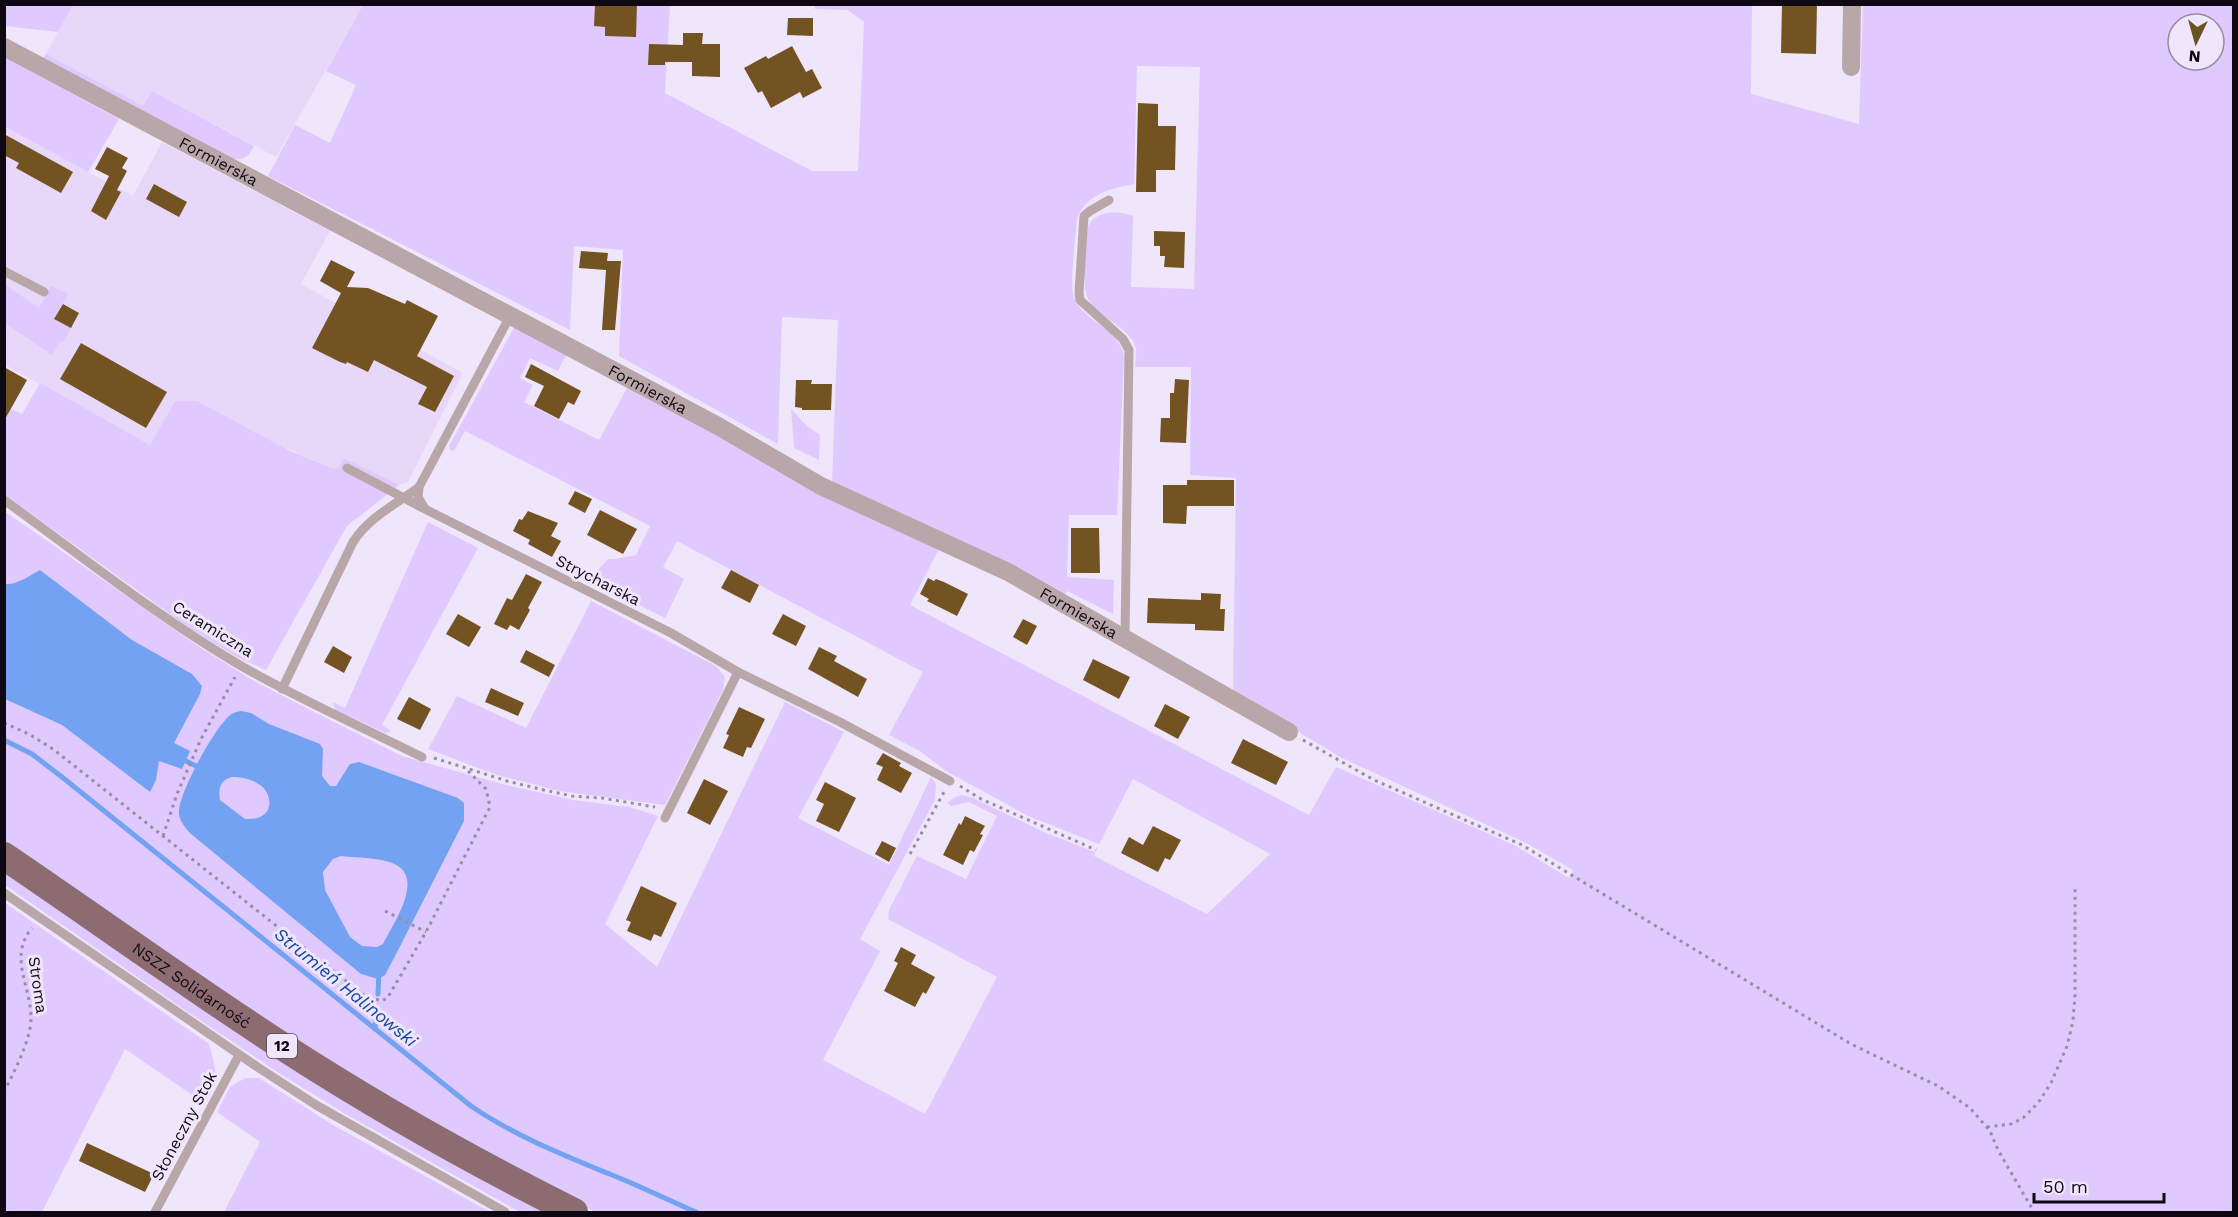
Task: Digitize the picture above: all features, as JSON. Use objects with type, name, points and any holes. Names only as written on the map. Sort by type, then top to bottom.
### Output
[{"type":"main road","name":"NSZZ Solidarność","points":[[4,856],[317,1068],[427,1134],[574,1212]]},
{"type":"street","points":[[1851,67],[1852,4]]},
{"type":"street","name":"Formierska","points":[[4,46],[718,426],[821,486],[1008,572],[1289,732]]},
{"type":"lane","points":[[1109,200],[1084,216],[1079,293],[1080,300],[1123,339],[1130,358],[1127,389],[1125,638]]},
{"type":"lane","points":[[4,271],[44,292]]},
{"type":"lane","points":[[425,509],[418,497],[419,487],[510,316]]},
{"type":"lane","name":"Strycharska","points":[[347,468],[671,633],[738,672],[831,717],[950,781]]},
{"type":"lane","points":[[282,689],[353,542],[371,520],[419,487]]},
{"type":"lane","name":"Ceramiczna","points":[[4,500],[188,633],[282,689],[422,757]]},
{"type":"lane","points":[[667,814],[738,672]]},
{"type":"lane","points":[[4,893],[239,1055],[316,1105],[505,1212]]},
{"type":"lane","name":"Słoneczny Stok","points":[[155,1212],[239,1055]]},
{"type":"path","points":[[163,836],[177,794],[201,739],[242,666]]},
{"type":"path","points":[[4,723],[29,734],[53,749],[365,996],[382,1001],[388,997],[426,932],[490,807],[486,789],[465,768]]},
{"type":"path","points":[[1289,732],[1374,780],[1522,845],[1851,1044],[1938,1086],[1970,1108],[1986,1127],[2034,1212]]},
{"type":"path","points":[[422,757],[437,758],[507,781],[572,796],[602,798],[667,814]]},
{"type":"path","points":[[910,854],[950,781],[981,798],[1096,850]]},
{"type":"path","points":[[1986,1127],[2011,1124],[2023,1118],[2038,1103],[2051,1083],[2067,1046],[2074,1012],[2075,889]]},
{"type":"path","points":[[385,911],[426,932]]},
{"type":"path","name":"Stroma","points":[[4,1092],[16,1067],[31,1019],[21,964],[21,945],[25,936],[41,918]]},
{"type":"shaded area","points":[[5,4],[73,5],[58,32],[5,26]]},
{"type":"shaded area","points":[[73,5],[363,5],[276,157],[152,91],[143,106],[46,54]]},
{"type":"shaded area","points":[[363,5],[670,5],[665,93],[812,171],[858,171],[864,22],[848,10],[815,9],[815,5],[1752,5],[1751,94],[1859,124],[1863,5],[2233,5],[2233,1212],[596,1212],[518,1173],[347,1075],[5,845],[4,511],[201,648],[254,681],[402,756],[506,785],[574,800],[629,807],[658,816],[605,924],[657,967],[785,702],[844,732],[798,818],[889,865],[931,777],[936,784],[935,800],[860,939],[880,951],[823,1060],[925,1114],[997,977],[888,919],[889,910],[917,856],[966,879],[997,816],[969,802],[951,806],[947,803],[950,800],[956,796],[973,798],[1046,833],[1095,852],[1094,856],[1207,914],[1270,854],[1133,779],[1099,844],[1028,816],[946,771],[920,751],[889,735],[923,672],[677,541],[663,567],[684,579],[665,618],[589,580],[608,559],[636,555],[650,526],[465,431],[454,451],[450,450],[449,446],[515,326],[567,353],[558,371],[530,358],[520,378],[533,385],[524,402],[599,440],[628,386],[940,547],[910,605],[1309,815],[1336,767],[1514,845],[1569,878],[1573,870],[1526,843],[1342,758],[1233,693],[1236,478],[1190,475],[1191,367],[1135,367],[1136,348],[1133,341],[1128,334],[1091,304],[1087,297],[1085,283],[1088,226],[1102,214],[1114,212],[1133,216],[1131,287],[1194,289],[1200,67],[1137,66],[1134,184],[1108,190],[1094,198],[1087,203],[1077,218],[1072,271],[1074,298],[1086,314],[1117,340],[1124,358],[1117,515],[1069,515],[1067,577],[1114,580],[1113,614],[1067,591],[1064,595],[832,484],[838,320],[782,317],[778,444],[619,356],[623,250],[574,246],[570,330],[268,176],[295,125],[330,143],[356,85],[326,71]]},
{"type":"shaded area","points":[[46,54],[143,106],[152,91],[254,146],[245,158],[229,158],[42,59]]},
{"type":"shaded area","points":[[4,57],[119,119],[88,172],[5,127]]},
{"type":"shaded area","points":[[4,127],[133,196],[162,142],[330,231],[301,284],[463,373],[408,482],[399,485],[344,458],[339,468],[332,468],[175,401],[150,445],[5,365]]},
{"type":"shaded area","points":[[4,284],[39,308],[51,286],[68,294],[54,319],[71,328],[52,355],[5,323]]},
{"type":"shaded area","points":[[40,383],[150,445],[175,401],[197,401],[290,451],[332,468],[339,468],[344,458],[399,485],[347,526],[266,670],[235,656],[188,627],[5,495],[5,420],[11,409],[22,414]]},
{"type":"shaded area","points":[[791,409],[808,427],[820,435],[819,460],[794,448]]},
{"type":"shaded area","points":[[428,522],[478,548],[382,725],[391,731],[386,733],[335,710],[333,702],[345,708]]},
{"type":"shaded area","points":[[591,601],[716,666],[725,677],[723,690],[665,805],[559,791],[494,774],[428,749],[457,696],[526,728]]},
{"type":"shaded area","points":[[4,866],[553,1212],[520,1212],[342,1112],[282,1075],[5,885]]},
{"type":"shaded area","points":[[5,903],[209,1044],[215,1069],[214,1081],[204,1103],[125,1049],[42,1212],[5,1212]]},
{"type":"shaded area","points":[[245,1078],[259,1078],[333,1125],[490,1212],[224,1212],[260,1142],[217,1112],[230,1087]]},
{"type":"water","points":[[40,570],[132,640],[192,674],[202,686],[174,743],[190,751],[182,769],[159,761],[156,780],[150,792],[62,725],[5,699],[5,584],[18,582]]},
{"type":"water","points":[[241,711],[251,713],[269,724],[320,744],[323,749],[322,776],[330,786],[336,786],[350,764],[359,762],[458,798],[464,803],[464,821],[385,975],[378,979],[361,974],[184,826],[179,810],[185,789],[222,723],[230,715]],"holes":[[[232,777],[250,780],[264,788],[269,797],[269,806],[264,814],[257,818],[245,819],[220,800],[221,786],[225,780]],[[341,856],[386,861],[402,869],[407,878],[407,889],[399,913],[383,944],[377,947],[362,946],[350,937],[325,890],[323,872],[333,859]]]},
{"type":"building","points":[[595,4],[637,4],[636,37],[605,36],[605,27],[594,26]]},
{"type":"building","points":[[1782,4],[1817,4],[1816,54],[1781,53]]},
{"type":"building","points":[[788,18],[813,18],[813,36],[787,35]]},
{"type":"building","points":[[683,33],[703,33],[702,44],[720,44],[720,77],[692,76],[692,62],[665,62],[665,65],[648,65],[649,44],[683,45]]},
{"type":"building","points":[[792,46],[806,72],[812,69],[822,88],[803,98],[800,92],[771,108],[762,91],[758,93],[744,68],[766,56],[768,59]]},
{"type":"building","points":[[1138,103],[1158,104],[1158,126],[1176,126],[1175,170],[1156,170],[1156,192],[1136,192]]},
{"type":"building","points":[[4,134],[73,172],[61,193],[16,168],[19,163],[4,155]]},
{"type":"building","points":[[107,147],[128,158],[122,168],[127,171],[117,190],[121,192],[106,220],[91,211],[109,176],[95,169]]},
{"type":"building","points":[[154,184],[187,202],[179,217],[146,199]]},
{"type":"building","points":[[1154,231],[1185,232],[1184,268],[1164,267],[1165,256],[1160,256],[1160,246],[1154,246]]},
{"type":"building","points":[[581,251],[608,253],[607,261],[621,261],[615,330],[602,330],[606,270],[579,268]]},
{"type":"building","points":[[331,260],[355,272],[347,287],[368,288],[405,304],[407,300],[438,316],[417,356],[454,376],[435,412],[418,404],[427,387],[374,360],[368,372],[347,362],[346,364],[340,362],[312,348],[341,293],[320,281]]},
{"type":"building","points":[[63,304],[79,313],[71,328],[54,319]]},
{"type":"building","points":[[81,343],[167,392],[146,428],[60,379]]},
{"type":"building","points":[[531,364],[581,391],[574,405],[568,402],[559,419],[534,406],[544,386],[525,377]]},
{"type":"building","points":[[4,367],[27,380],[4,421]]},
{"type":"building","points":[[1175,379],[1189,380],[1186,443],[1160,442],[1161,418],[1170,418],[1170,393],[1174,393]]},
{"type":"building","points":[[796,380],[812,380],[811,384],[832,384],[831,410],[802,410],[802,408],[795,407]]},
{"type":"building","points":[[1187,480],[1234,480],[1234,506],[1187,506],[1186,524],[1163,523],[1163,485],[1187,485]]},
{"type":"building","points":[[575,491],[592,499],[585,513],[568,504]]},
{"type":"building","points":[[600,510],[637,529],[623,554],[587,535]]},
{"type":"building","points":[[528,511],[558,523],[551,536],[561,541],[552,557],[528,544],[530,540],[513,531],[519,519],[522,520]]},
{"type":"building","points":[[1071,528],[1099,528],[1100,573],[1071,573]]},
{"type":"building","points":[[731,570],[759,585],[750,603],[721,588]]},
{"type":"building","points":[[526,574],[542,582],[519,630],[510,625],[507,630],[494,624],[507,598],[512,600]]},
{"type":"building","points":[[928,578],[944,582],[968,594],[957,616],[927,601],[929,599],[920,594]]},
{"type":"building","points":[[1201,593],[1221,594],[1220,609],[1225,609],[1224,631],[1195,630],[1195,624],[1147,623],[1148,598],[1201,600]]},
{"type":"building","points":[[458,614],[481,627],[469,647],[446,634]]},
{"type":"building","points":[[783,614],[806,626],[796,646],[772,634]]},
{"type":"building","points":[[1023,619],[1037,626],[1027,645],[1013,637]]},
{"type":"building","points":[[333,646],[352,657],[344,673],[324,662]]},
{"type":"building","points":[[819,647],[837,656],[834,661],[867,679],[858,697],[808,669]]},
{"type":"building","points":[[526,650],[555,665],[549,677],[520,662]]},
{"type":"building","points":[[1093,659],[1130,677],[1119,699],[1083,680]]},
{"type":"building","points":[[491,688],[524,703],[518,716],[485,702]]},
{"type":"building","points":[[409,697],[431,709],[420,730],[397,719]]},
{"type":"building","points":[[1165,704],[1190,717],[1178,739],[1154,726]]},
{"type":"building","points":[[739,707],[765,719],[751,748],[747,747],[743,757],[723,748],[729,735],[726,734]]},
{"type":"building","points":[[1243,739],[1288,762],[1276,785],[1231,763]]},
{"type":"building","points":[[883,753],[901,763],[899,766],[912,773],[901,793],[877,780],[883,767],[876,764]]},
{"type":"building","points":[[704,779],[728,791],[710,825],[687,813]]},
{"type":"building","points":[[825,782],[856,798],[839,832],[816,821],[824,804],[816,800]]},
{"type":"building","points":[[965,816],[985,826],[974,852],[970,850],[963,865],[943,855]]},
{"type":"building","points":[[1153,826],[1181,840],[1170,860],[1165,858],[1158,872],[1121,853],[1129,837],[1143,845]]},
{"type":"building","points":[[882,841],[896,848],[889,862],[875,854]]},
{"type":"building","points":[[641,886],[677,903],[661,937],[654,934],[651,941],[627,931],[631,922],[626,920]]},
{"type":"building","points":[[901,947],[916,955],[911,964],[935,977],[926,994],[923,992],[915,1007],[884,991],[898,963],[894,961]]},
{"type":"building","points":[[87,1143],[154,1174],[145,1192],[79,1161]]},
{"type":"waterway","name":"Strumień Halinowski","points":[[4,740],[32,754],[62,777],[471,1106],[505,1127],[540,1144],[696,1212]]},
{"type":"waterway","points":[[180,758],[199,770]]},
{"type":"waterway","points":[[378,994],[379,971]]},
{"type":"waterway","points":[[375,1029],[376,1018]]}]
